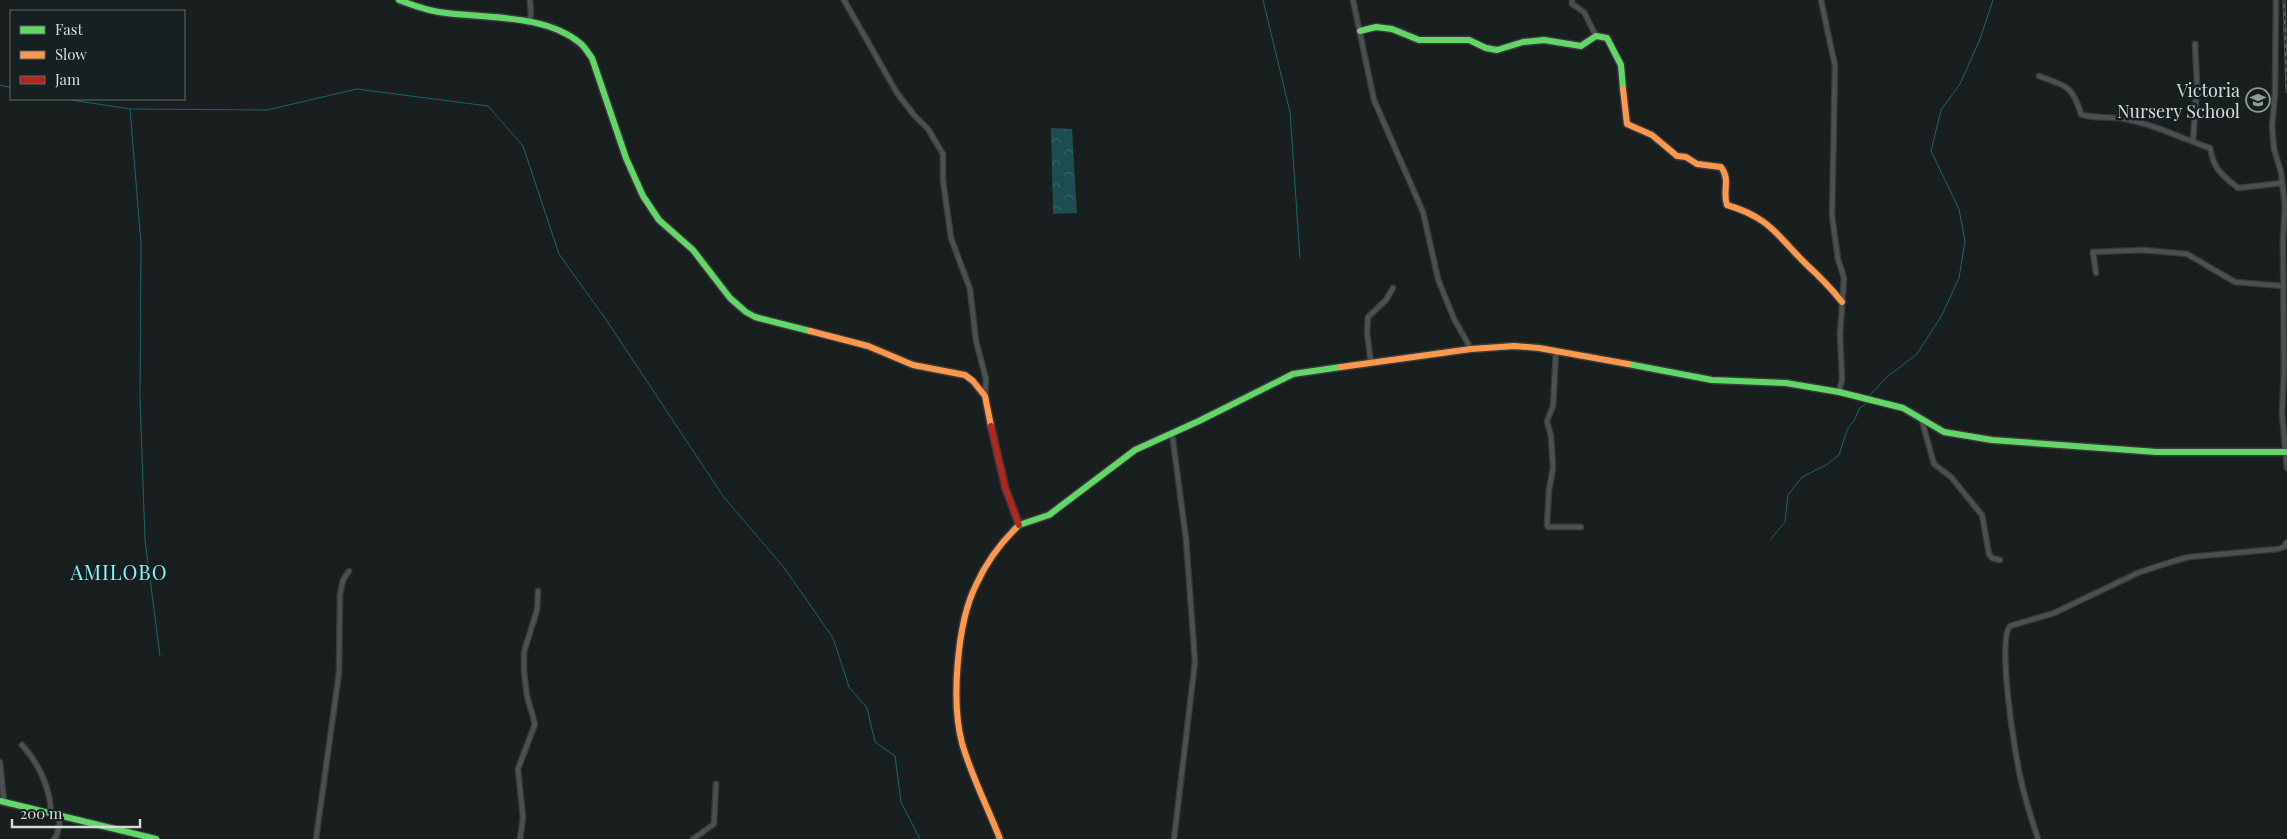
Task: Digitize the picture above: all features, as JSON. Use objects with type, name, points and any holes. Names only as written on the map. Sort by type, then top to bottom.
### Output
[{"type":"street","points":[[399,0],[437,12],[529,23],[567,34],[587,49],[629,165],[652,212],[697,254],[740,308],[755,317],[868,346],[913,365],[964,375],[973,381],[985,396]]},
{"type":"street","points":[[529,23],[531,14],[530,0]]},
{"type":"street","points":[[844,0],[897,93],[928,129],[943,154],[943,180],[950,233],[970,289],[976,341],[986,379],[985,396],[996,454],[1005,488],[1019,525]]},
{"type":"street","points":[[1353,0],[1374,100],[1423,212],[1438,279],[1454,319],[1471,349]]},
{"type":"street","points":[[1572,0],[1572,4],[1588,17],[1596,36]]},
{"type":"street","points":[[1821,0],[1834,66],[1832,216],[1838,259],[1844,278],[1840,335],[1842,379],[1839,392]]},
{"type":"street","points":[[2276,0],[2275,94],[2272,126],[2274,149],[2285,206],[2282,412],[2287,468]]},
{"type":"street","points":[[1360,31],[1376,27],[1392,29],[1418,40],[1469,40],[1486,48],[1497,50],[1523,42],[1544,40],[1581,46],[1596,36],[1607,38],[1621,65],[1627,124],[1654,136],[1667,151],[1680,158],[1686,157],[1697,164],[1721,166],[1728,179],[1725,202],[1727,205],[1747,211],[1772,226],[1806,265],[1827,282],[1842,302]]},
{"type":"street","points":[[2193,141],[2197,84],[2195,44]]},
{"type":"street","points":[[2039,76],[2059,83],[2069,89],[2074,94],[2083,115],[2099,119],[2126,119],[2147,124],[2210,148],[2213,163],[2221,174],[2238,188],[2282,183]]},
{"type":"street","points":[[2096,273],[2094,252],[2162,251],[2187,254],[2235,282],[2283,286]]},
{"type":"street","points":[[1371,364],[1367,334],[1368,318],[1386,300],[1393,288]]},
{"type":"street","points":[[1000,839],[962,743],[957,712],[957,682],[962,634],[975,586],[1000,543],[1019,525],[1049,516],[1135,450],[1293,374],[1471,349],[1514,346],[1539,348],[1712,380],[1786,383],[1839,392],[1903,408],[1934,428],[1944,432],[1992,440],[2157,452],[2285,452]]},
{"type":"street","points":[[1556,352],[1553,406],[1547,421],[1553,468],[1549,490],[1547,525],[1548,527],[1581,527]]},
{"type":"street","points":[[1922,419],[1934,464],[1951,477],[1980,512],[1990,554],[1992,558],[2000,560]]},
{"type":"street","points":[[1172,433],[1182,504],[1195,662],[1174,839]]},
{"type":"street","points":[[2038,839],[2020,780],[2013,731],[2005,650],[2006,634],[2010,626],[2054,613],[2140,572],[2174,561],[2189,557],[2278,549],[2284,547],[2287,542]]},
{"type":"street","points":[[316,839],[340,673],[340,594],[343,580],[349,571]]},
{"type":"street","points":[[520,839],[523,818],[518,769],[536,724],[527,696],[524,652],[537,610],[538,591]]},
{"type":"street","points":[[22,745],[36,763],[48,789],[51,814]]},
{"type":"street","points":[[0,762],[2,802],[156,839]]},
{"type":"street","points":[[693,839],[714,824],[716,784]]},
{"type":"street","points":[[54,839],[57,835],[61,816]]},
{"type":"green space","points":[[1051,128],[1072,129],[1077,213],[1053,214]]},
{"type":"waterway","points":[[1263,0],[1290,112],[1300,258]]},
{"type":"waterway","points":[[1869,396],[1887,377],[1917,354],[1942,315],[1959,278],[1965,241],[1959,209],[1931,151],[1941,110],[1960,84],[1980,39],[1993,0]]},
{"type":"waterway","points":[[0,85],[10,88]]},
{"type":"waterway","points":[[72,100],[130,109],[267,110],[357,89],[488,106],[523,146],[559,254],[607,321],[723,496],[785,569],[833,638],[849,687],[867,708],[875,742],[895,756],[901,802],[920,839]]},
{"type":"waterway","points":[[130,109],[141,244],[140,398],[145,540],[160,656]]},
{"type":"waterway","points":[[1771,539],[1785,522],[1788,495],[1802,477],[1826,465],[1839,455],[1847,430],[1859,409],[1867,403]]},
{"type":"railway","points":[[2284,0],[2287,92]]},
{"type":"traffic: fast","points":[[399,0],[439,12],[512,19],[549,26],[565,33],[580,43],[592,58],[626,158],[643,196],[659,220],[693,250],[730,298],[746,312],[755,317],[810,331]]},
{"type":"traffic: fast","points":[[1360,31],[1376,27],[1392,29],[1419,40],[1469,40],[1486,48],[1497,50],[1523,42],[1544,40],[1581,46],[1596,36],[1607,38],[1621,65],[1623,89]]},
{"type":"traffic: fast","points":[[1628,364],[1712,380],[1786,383],[1839,392],[1903,408],[1944,432],[1992,440],[2157,452],[2285,452]]},
{"type":"traffic: fast","points":[[1015,529],[1019,525],[1049,515],[1135,450],[1199,421],[1293,374],[1341,367]]},
{"type":"traffic: fast","points":[[0,801],[156,839]]},
{"type":"traffic: slow","points":[[1623,89],[1627,124],[1652,135],[1677,156],[1686,157],[1697,164],[1721,167],[1726,181],[1725,195],[1727,205],[1742,210],[1764,222],[1842,302]]},
{"type":"traffic: slow","points":[[810,331],[868,346],[913,365],[965,375],[973,381],[985,396],[991,426]]},
{"type":"traffic: slow","points":[[1341,367],[1471,349],[1514,346],[1539,348],[1628,364]]},
{"type":"traffic: slow","points":[[1000,839],[962,743],[957,706],[958,663],[960,641],[969,601],[988,563],[1015,529]]},
{"type":"traffic: jam","points":[[991,426],[1005,487],[1019,525]]},
{"type":"place","name":"Victoria Nursery School","points":[[2258,100]]},
{"type":"district","name":"AMILOBO","points":[[119,571]]}]
